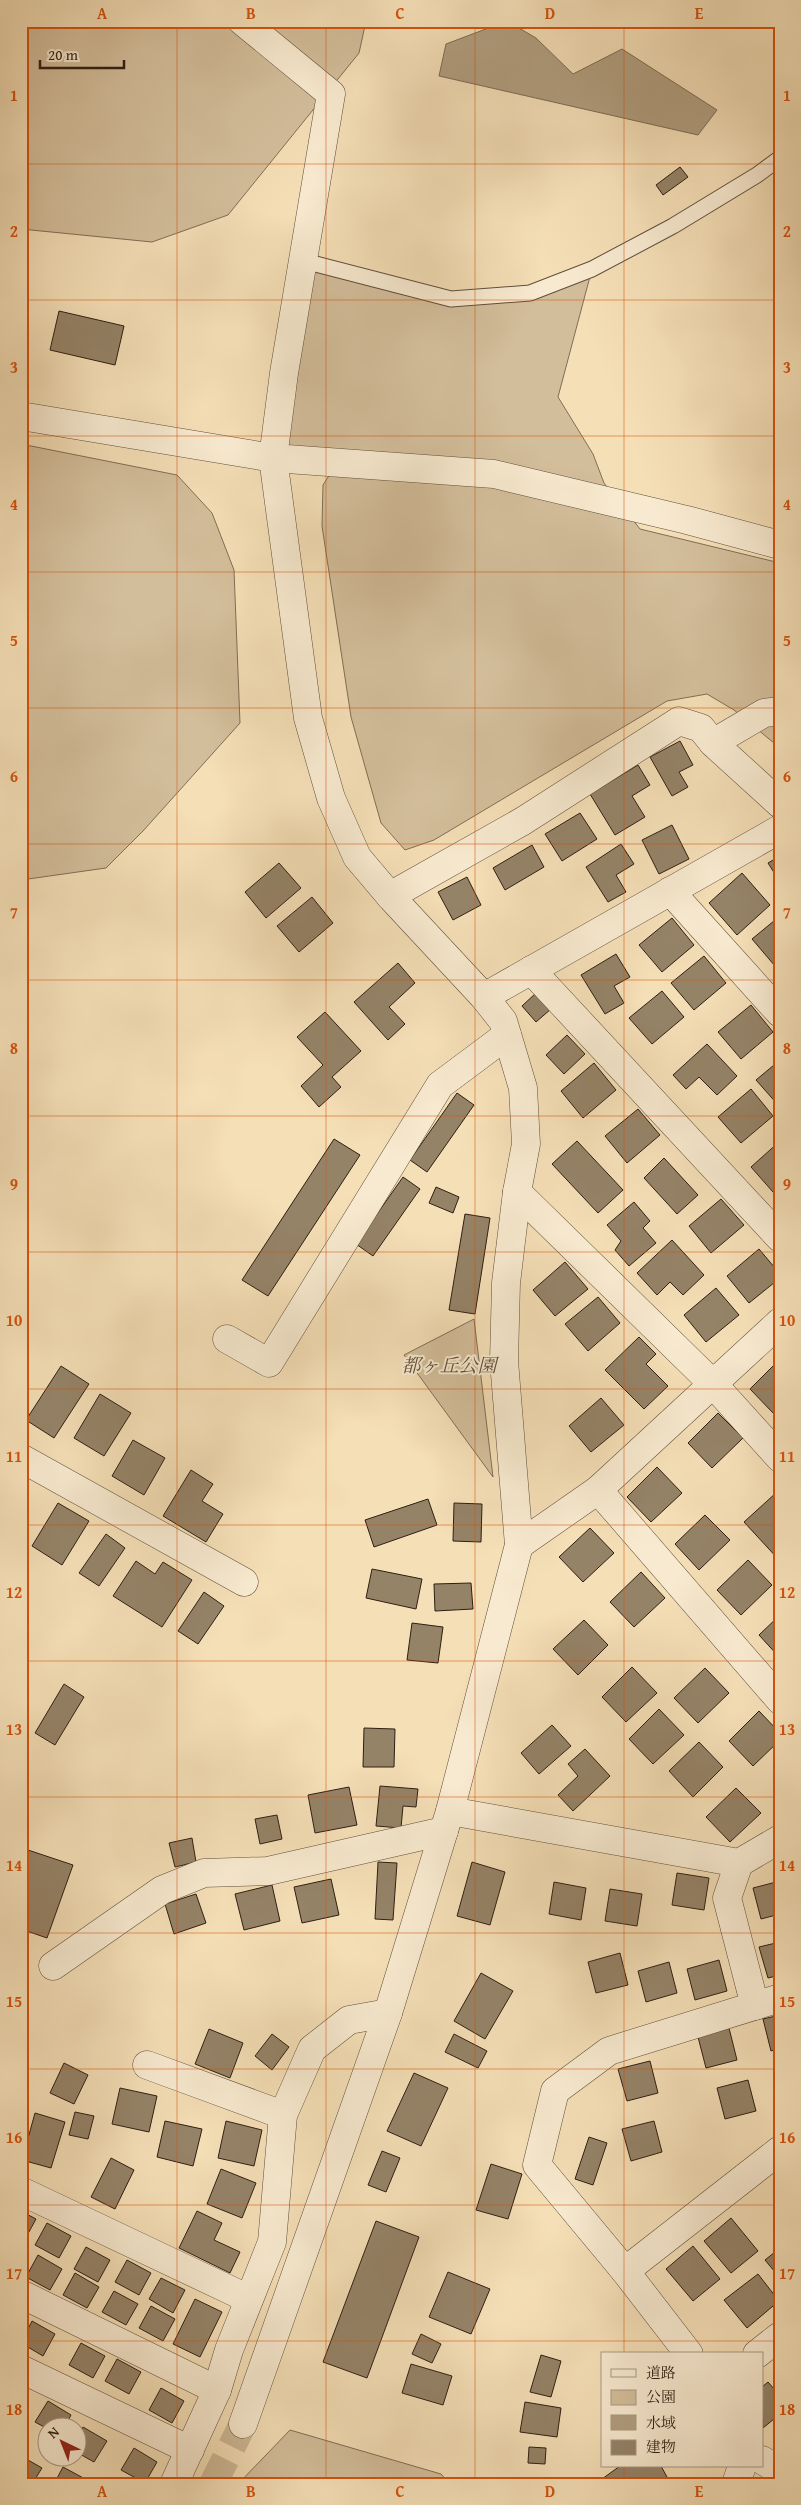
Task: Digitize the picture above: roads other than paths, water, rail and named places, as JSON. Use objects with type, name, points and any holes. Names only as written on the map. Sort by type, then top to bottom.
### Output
[{"type":"street","points":[[242,21],[331,94],[284,373],[273,458],[308,718],[331,798],[357,857],[390,896],[484,997],[503,1021],[523,1088],[526,1135],[506,1283],[504,1361],[519,1546],[447,1821],[388,2013],[243,2424]]},
{"type":"street","points":[[21,416],[273,458],[494,474],[687,520],[780,546]]},
{"type":"street","points":[[713,743],[764,713],[780,711]]},
{"type":"street","points":[[390,896],[523,821],[679,721],[701,728],[713,743],[780,804]]},
{"type":"street","points":[[484,997],[780,829]]},
{"type":"street","points":[[670,891],[780,1013]]},
{"type":"street","points":[[531,970],[780,1238]]},
{"type":"street","points":[[227,1339],[269,1363],[440,1085],[507,1035]]},
{"type":"street","points":[[517,1192],[713,1384],[780,1458]]},
{"type":"street","points":[[519,1546],[598,1490],[780,1322]]},
{"type":"street","points":[[21,1458],[244,1582]]},
{"type":"street","points":[[598,1490],[780,1700]]},
{"type":"street","points":[[53,1966],[162,1890],[204,1873],[268,1871],[447,1821],[739,1863],[780,1840]]},
{"type":"street","points":[[687,2352],[625,2271],[537,2165],[555,2091],[609,2051],[767,2002],[727,1898],[739,1863]]},
{"type":"street","points":[[174,2484],[217,2390],[229,2350],[272,2242],[283,2115],[312,2048],[349,2020],[388,2013]]},
{"type":"street","points":[[147,2065],[283,2115]]},
{"type":"street","points":[[625,2271],[780,2150]]},
{"type":"street","points":[[21,2191],[249,2299]]},
{"type":"street","points":[[21,2294],[217,2390]]},
{"type":"street","points":[[760,2352],[780,2336]]},
{"type":"street","points":[[21,2369],[190,2450]]},
{"type":"street","points":[[764,2461],[780,2471]]},
{"type":"street","points":[[736,2484],[741,2468]]},
{"type":"lane","points":[[304,261],[451,299],[530,293],[592,269],[673,226],[757,176],[780,158]]},
{"type":"water","points":[[507,21],[536,38],[573,74],[622,49],[717,110],[698,135],[439,76],[446,44]]},
{"type":"tunnel","points":[[213,2484],[243,2424]]},
{"type":"park label","name":"都ヶ丘公園","points":[[449,1365]]}]
